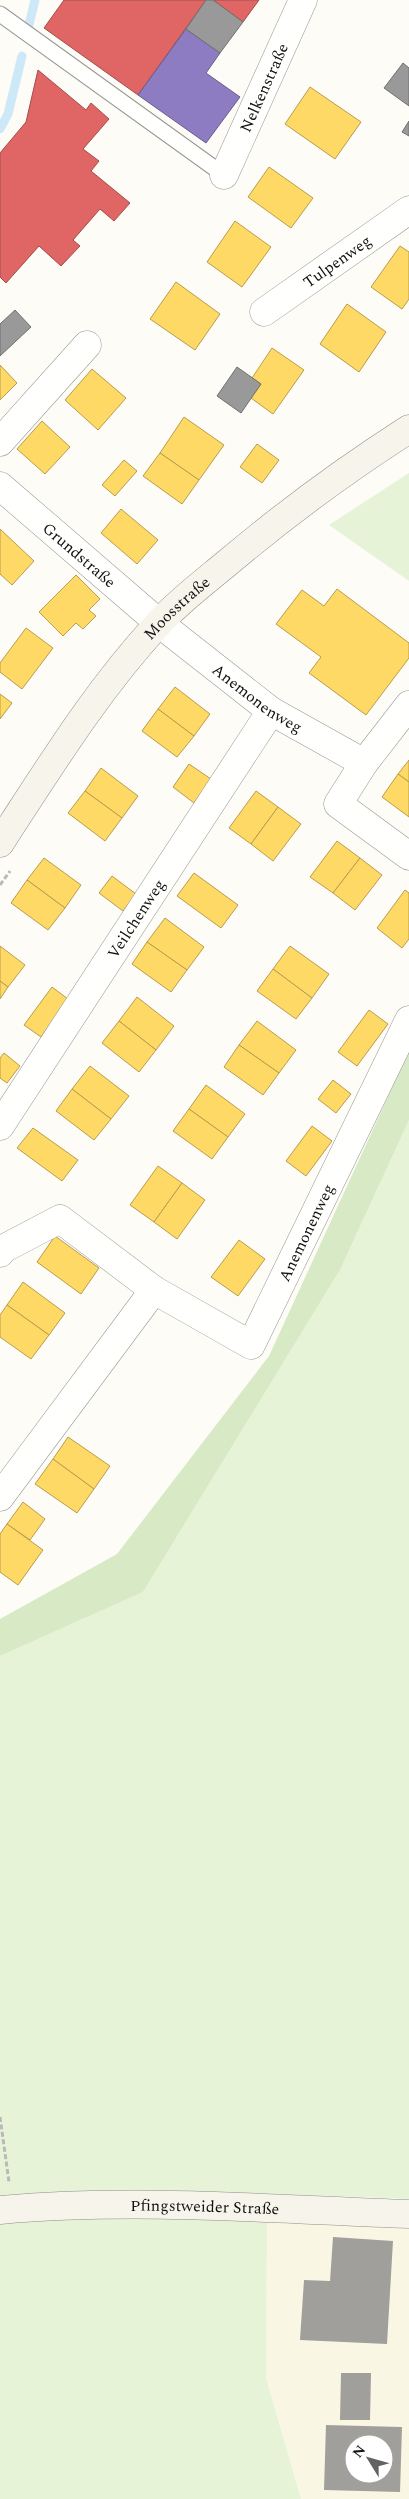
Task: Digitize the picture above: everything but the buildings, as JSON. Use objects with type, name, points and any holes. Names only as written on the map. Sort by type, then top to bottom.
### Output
[{"type":"street","name":"Nelkenstraße","points":[[224,175],[303,0]]},
{"type":"street","name":"Tulpenweg","points":[[264,312],[409,210]]},
{"type":"street","points":[[0,442],[87,345]]},
{"type":"street","name":"Moosstraße","points":[[0,843],[69,738],[112,677],[159,623],[262,534],[358,462],[409,429]]},
{"type":"street","name":"Grundstraße","points":[[0,486],[159,623]]},
{"type":"street","name":"Anemonenweg","points":[[159,623],[271,711],[364,763]]},
{"type":"street","points":[[409,705],[364,763],[338,804],[409,856]]},
{"type":"street","name":"Veilchenweg","points":[[0,1126],[271,711]]},
{"type":"street","name":"Anemonenweg","points":[[1,1249],[60,1218],[154,1290],[251,1345],[409,1020]]},
{"type":"street","points":[[0,1497],[154,1290]]},
{"type":"street","name":"Pfingstweider Straße","points":[[0,2210],[55,2206],[140,2204],[409,2214]]},
{"type":"lane","points":[[0,14],[224,175]]},
{"type":"path","points":[[0,2117],[9,2174]]},
{"type":"shaded area","points":[[267,2217],[409,2221],[409,2499],[301,2499],[266,2378]]},
{"type":"green space","points":[[409,473],[409,581],[329,525]]},
{"type":"green space","points":[[409,1051],[409,1120],[340,1270],[143,1592],[0,1656],[0,1619],[117,1554],[269,1356]]},
{"type":"green space","points":[[409,1120],[409,2199],[153,2192],[51,2195],[0,2199],[0,1656],[143,1592],[340,1270]]},
{"type":"green space","points":[[267,2217],[266,2378],[301,2499],[0,2499],[0,2223],[34,2219]]},
{"type":"waterway","points":[[27,33],[35,0]]},
{"type":"waterway","points":[[0,129],[8,114],[22,56]]}]
